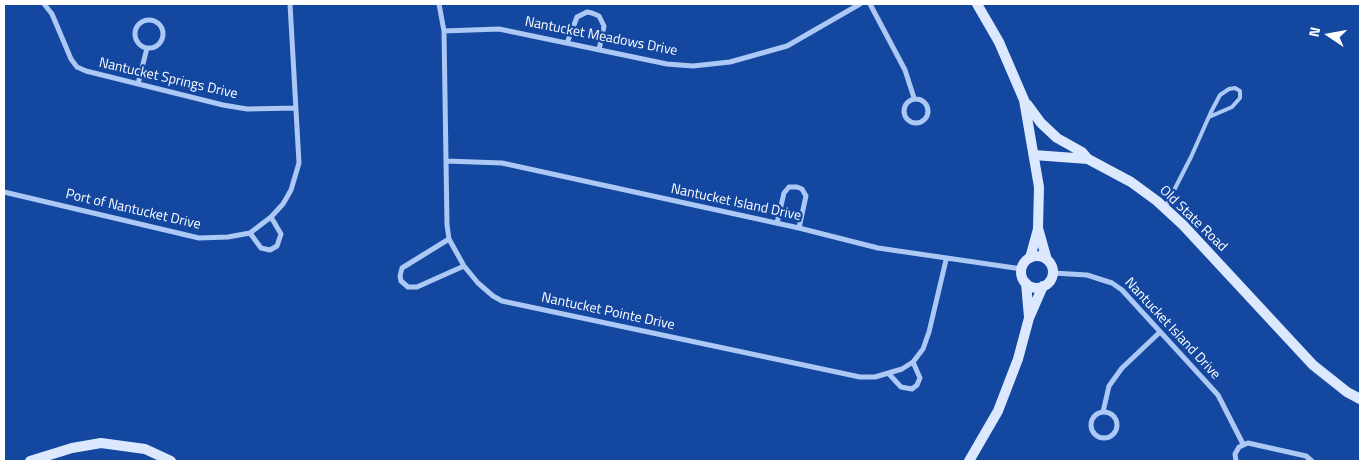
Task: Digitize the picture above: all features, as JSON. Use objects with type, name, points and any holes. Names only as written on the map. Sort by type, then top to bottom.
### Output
[{"type":"street","name":"Nantucket Springs Drive","points":[[44,4],[52,14],[67,52],[77,67],[86,71],[223,105],[247,109],[296,108]]},
{"type":"street","name":"Port of Nantucket Drive","points":[[4,192],[200,238],[228,237],[250,233],[283,204],[296,176],[299,163],[290,4]]},
{"type":"street","name":"Nantucket Pointe Drive","points":[[439,4],[444,31],[447,225],[449,240],[464,266],[485,290],[502,301],[860,377],[889,374],[913,362]]},
{"type":"street","name":"Nantucket Meadows Drive","points":[[444,31],[498,29],[667,64],[693,66],[730,62],[787,46],[860,4]]},
{"type":"street","points":[[870,4],[906,70],[914,98]]},
{"type":"street","points":[[978,4],[999,42],[1024,100],[1034,155],[1039,187],[1038,228],[1030,258],[1022,269],[1026,283],[1029,318]]},
{"type":"street","points":[[567,43],[577,17],[587,12],[592,13],[599,16],[604,26],[599,50]]},
{"type":"street","points":[[151,20],[159,25],[163,34],[160,43],[147,48],[139,43],[135,34],[138,25],[151,20]]},
{"type":"street","points":[[138,84],[147,48]]},
{"type":"street","points":[[914,98],[924,102],[928,112],[926,118],[916,123],[911,122],[904,112],[904,105],[914,98]]},
{"type":"street","points":[[1024,100],[1041,123],[1057,138],[1082,152],[1088,159]]},
{"type":"street","name":"Old State Road","points":[[1034,155],[1088,159],[1131,182],[1183,225],[1313,365],[1347,392],[1360,399]]},
{"type":"street","name":"Nantucket Island Drive","points":[[446,161],[502,163],[777,223],[878,248],[946,260],[1022,269]]},
{"type":"street","points":[[777,223],[784,193],[790,187],[797,187],[802,189],[806,196],[799,228]]},
{"type":"street","points":[[250,233],[261,248],[270,250],[277,246],[281,234],[270,217]]},
{"type":"street","points":[[1026,283],[1030,286],[1043,286],[1049,283],[1053,273],[1047,260],[1038,228]]},
{"type":"street","points":[[449,240],[402,268],[401,281],[408,287],[417,287],[464,266]]},
{"type":"street","points":[[1030,258],[1039,256],[1047,260]]},
{"type":"street","points":[[889,374],[900,387],[912,389],[917,385],[920,378],[913,362],[923,349],[929,332],[946,260]]},
{"type":"street","name":"Nantucket Island Drive","points":[[1053,273],[1087,275],[1112,283],[1122,290],[1218,395],[1243,444]]},
{"type":"street","points":[[969,461],[998,411],[1018,359],[1029,318],[1043,286]]},
{"type":"street","points":[[1103,412],[1109,386],[1122,368],[1160,332]]},
{"type":"street","points":[[1103,412],[1111,415],[1116,422],[1116,430],[1107,438],[1095,435],[1091,427],[1095,415],[1103,412]]},
{"type":"street","points":[[30,461],[72,448],[102,443],[145,448],[171,461]]},
{"type":"street","points":[[1236,461],[1236,450],[1243,444],[1253,444],[1302,454],[1312,461]]},
{"type":"lane","points":[[1164,208],[1196,148],[1209,117],[1225,90],[1235,88],[1240,92],[1240,98],[1232,107],[1209,117]]}]
